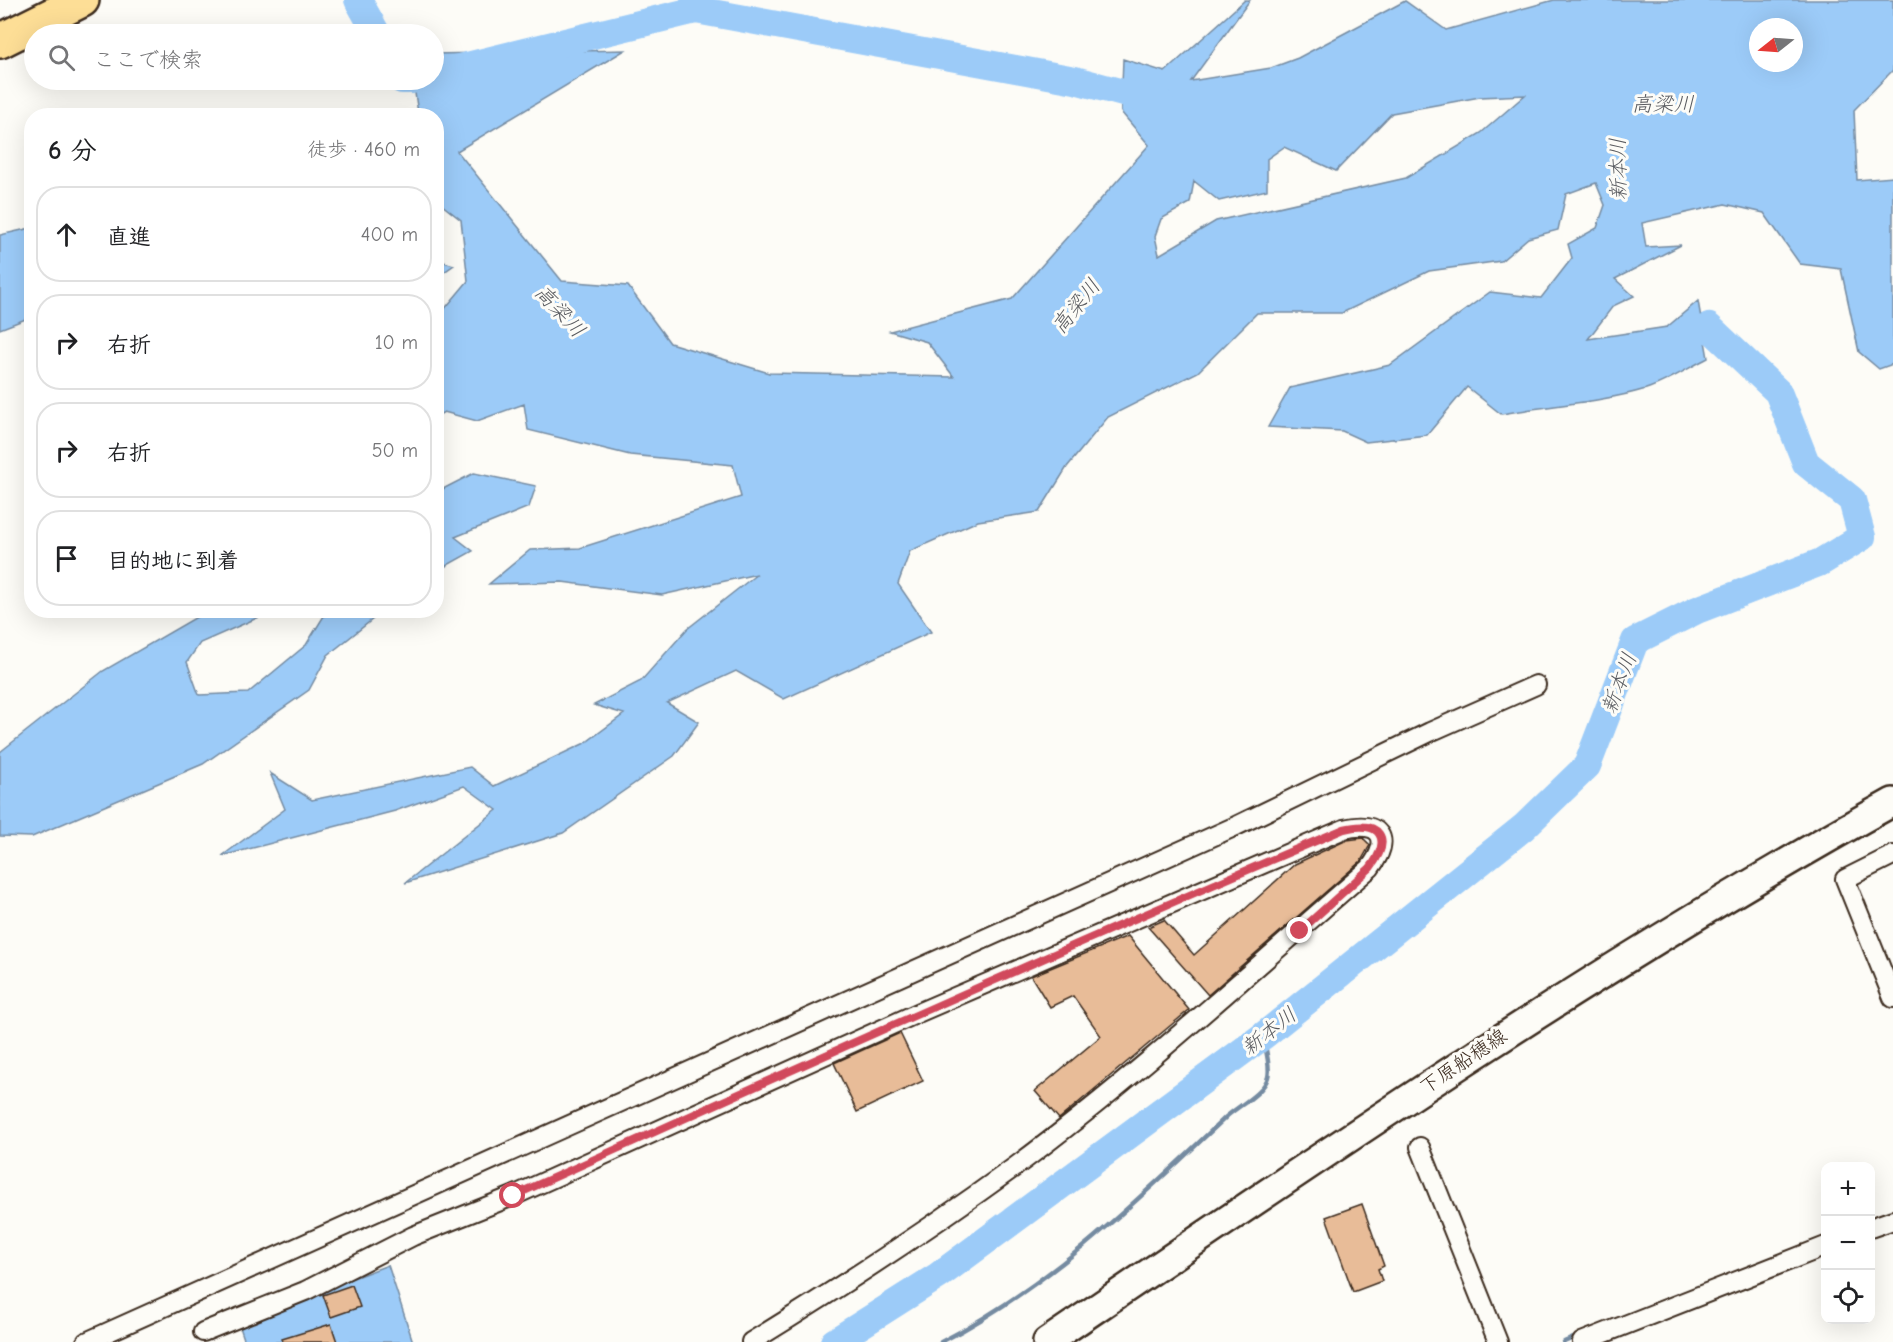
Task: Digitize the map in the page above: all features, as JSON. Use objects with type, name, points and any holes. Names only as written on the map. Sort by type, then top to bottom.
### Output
[{"type":"highway","points":[[34,24],[82,0]]},
{"type":"highway","points":[[0,41],[24,29]]},
{"type":"main road","name":"下原船穂線","points":[[1047,1342],[1519,1024],[1808,849],[1893,802]]},
{"type":"street","points":[[86,1342],[515,1147],[1215,836],[1430,732],[1536,684]]},
{"type":"street","points":[[203,1332],[304,1291],[413,1236],[513,1196],[920,1012],[1242,872],[1344,829],[1361,825],[1371,826],[1378,834],[1382,844],[1379,856],[1370,868],[1130,1076],[1015,1166],[806,1308],[751,1342]]},
{"type":"street","points":[[1893,855],[1845,879],[1893,998]]},
{"type":"street","points":[[1420,1147],[1498,1342]]},
{"type":"street","points":[[1875,1226],[1893,1220]]},
{"type":"street","points":[[1582,1342],[1821,1248]]},
{"type":"water","name":"高梁川","points":[[1245,0],[1250,0],[1191,81],[1271,68],[1298,58],[1405,1],[1446,30],[1554,0],[1893,0],[1893,70],[1854,110],[1857,180],[1893,177],[1893,364],[1879,369],[1859,352],[1841,269],[1800,264],[1764,213],[1725,204],[1642,223],[1646,247],[1681,245],[1615,279],[1634,296],[1613,306],[1588,339],[1667,327],[1698,301],[1708,358],[1662,383],[1610,398],[1501,414],[1467,387],[1427,435],[1366,442],[1342,431],[1268,427],[1290,388],[1390,365],[1490,292],[1541,298],[1572,258],[1568,244],[1597,228],[1605,205],[1596,183],[1566,194],[1558,230],[1528,238],[1501,261],[1429,271],[1342,313],[1257,313],[1198,372],[1108,417],[1067,467],[1039,512],[978,521],[910,551],[898,584],[931,632],[784,699],[736,671],[667,703],[699,722],[674,756],[563,833],[405,883],[497,810],[464,786],[395,811],[222,856],[285,809],[270,773],[312,800],[470,767],[494,786],[585,743],[624,714],[594,705],[641,681],[687,629],[757,574],[662,595],[562,582],[489,584],[530,550],[580,548],[741,497],[733,465],[630,455],[528,430],[524,404],[477,421],[444,412],[444,310],[468,281],[461,220],[444,207],[444,108],[417,108],[415,90],[444,90],[444,54],[625,50],[457,151],[562,281],[628,286],[670,343],[769,373],[954,377],[927,342],[890,331],[1012,299],[1149,145],[1121,112],[1123,59],[1165,72]],"holes":[[[1525,95],[1481,133],[1406,178],[1216,221],[1159,255],[1155,236],[1161,219],[1190,203],[1194,181],[1219,201],[1267,190],[1267,159],[1284,147],[1336,171],[1392,113],[1480,97]]]},
{"type":"water","points":[[24,230],[24,320],[0,329],[0,235]]},
{"type":"water","points":[[444,262],[454,265],[444,272]]},
{"type":"water","points":[[474,473],[536,486],[529,507],[455,537],[473,551],[444,567],[444,488]]},
{"type":"water","points":[[195,618],[257,618],[200,643],[187,662],[199,695],[248,693],[306,645],[323,618],[374,618],[328,655],[309,690],[203,764],[32,837],[0,836],[0,752],[103,671]]},
{"type":"water","points":[[388,1265],[413,1342],[245,1342],[238,1321]]},
{"type":"building","points":[[1363,838],[1370,845],[1361,861],[1208,995],[1148,927],[1164,920],[1194,955],[1295,864],[1347,840]]},
{"type":"building","points":[[1128,936],[1189,1010],[1059,1119],[1035,1091],[1101,1036],[1073,996],[1050,1007],[1031,976]]},
{"type":"building","points":[[900,1033],[923,1081],[857,1112],[834,1063]]},
{"type":"building","points":[[1362,1204],[1384,1266],[1378,1269],[1382,1281],[1353,1292],[1326,1217]]},
{"type":"building","points":[[352,1285],[360,1307],[331,1317],[323,1295]]},
{"type":"building","points":[[331,1324],[337,1342],[283,1342],[282,1339]]},
{"type":"waterway","points":[[358,0],[371,24]]},
{"type":"waterway","points":[[444,72],[696,10],[1075,80],[1160,103]]},
{"type":"waterway","name":"新本川","points":[[834,1342],[938,1276],[1263,1036],[1524,827],[1587,766],[1635,641],[1697,610],[1821,562],[1862,537],[1852,500],[1806,463],[1778,392],[1709,327],[1667,344]]},
{"type":"waterway","points":[[941,1342],[981,1320],[1056,1268],[1126,1210],[1226,1117],[1256,1094],[1266,1083],[1269,1073],[1263,1036]]},
{"type":"waterway","points":[[1564,1342],[1578,1336]]},
{"type":"route","points":[[513,1196],[920,1012],[1221,881],[1344,829],[1361,825],[1371,826],[1378,834],[1382,844],[1379,856],[1370,868],[1300,931]]}]
